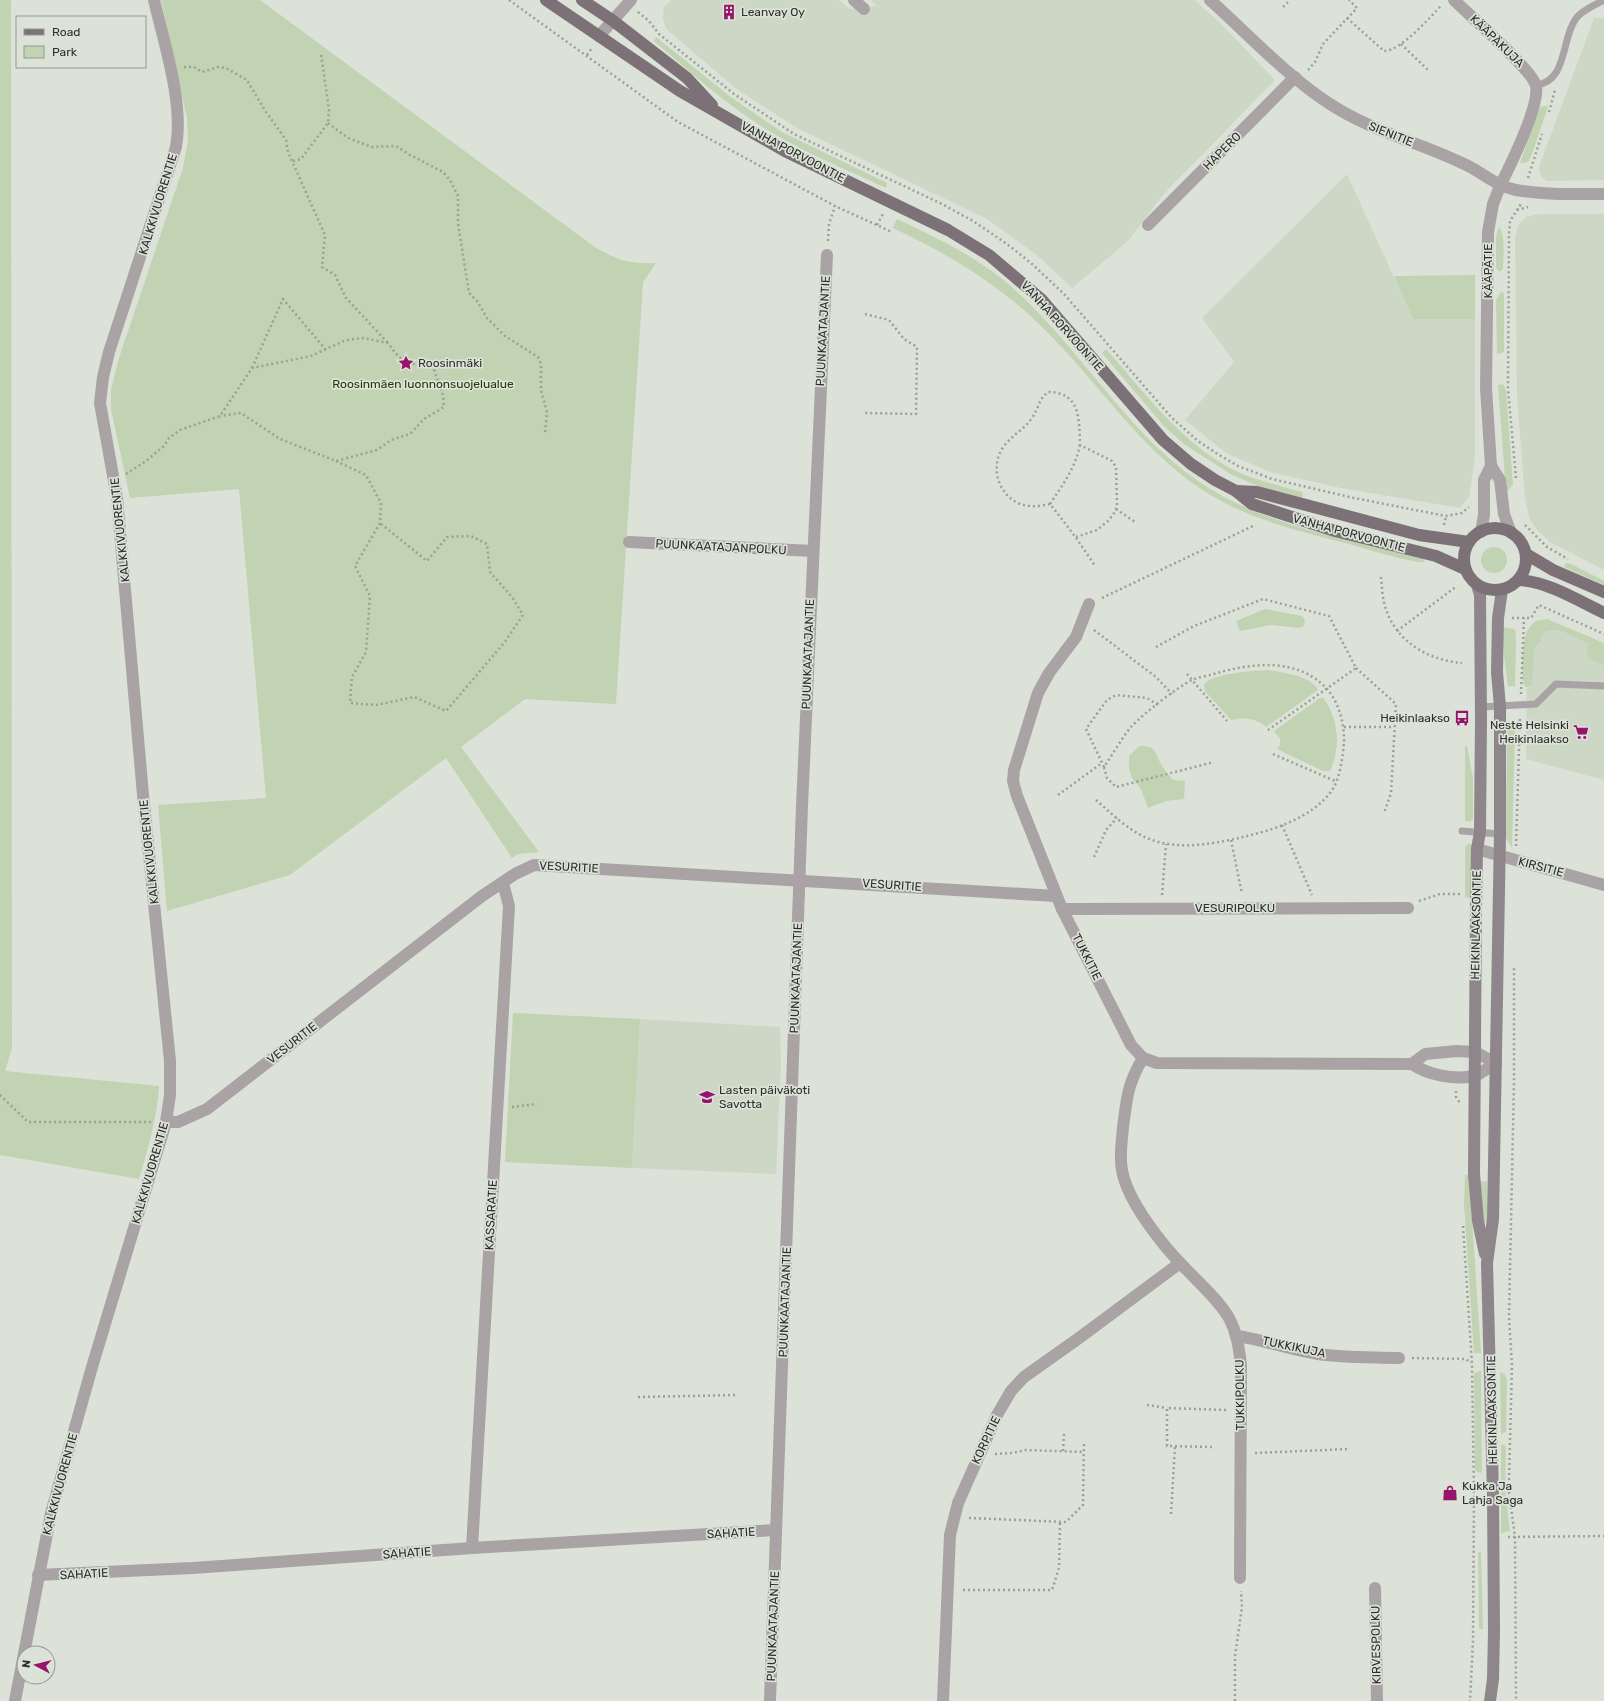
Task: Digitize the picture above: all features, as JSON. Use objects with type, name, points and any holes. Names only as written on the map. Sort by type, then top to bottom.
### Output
[{"type":"main road","name":"VANHA PORVOONTIE","points":[[546,0],[596,41],[680,91],[718,111],[785,151],[948,230],[989,255],[1041,299],[1163,440],[1191,464],[1214,480],[1236,491],[1252,504],[1335,532],[1436,556],[1465,569]]},
{"type":"main road","name":"VANHA PORVOONTIE","points":[[582,0],[612,20],[687,78],[718,111]]},
{"type":"main road","name":"VANHA PORVOONTIE","points":[[1236,491],[1257,492],[1419,535],[1469,542]]},
{"type":"main road","points":[[1526,554],[1524,571],[1519,580],[1512,586],[1502,590],[1489,590],[1477,585],[1470,578],[1465,569],[1464,554],[1469,542],[1481,532],[1500,529],[1511,533],[1520,542],[1526,554],[1553,570],[1604,592]]},
{"type":"main road","points":[[1519,580],[1533,581],[1547,586],[1604,613]]},
{"type":"main road","name":"HEIKINLAAKSONTIE","points":[[1477,585],[1480,595],[1481,707],[1480,832],[1477,849],[1474,1174],[1477,1213],[1487,1263]]},
{"type":"main road","name":"HEIKINLAAKSONTIE","points":[[1490,1701],[1493,1679],[1494,1631],[1493,1494],[1487,1263],[1493,1220],[1500,834],[1500,707],[1497,685],[1498,618],[1502,590]]},
{"type":"street","name":"KALKKIVUORENTIE","points":[[15,1701],[51,1513],[64,1464],[166,1122],[170,1095],[170,1061],[144,809],[118,498],[100,403],[103,377],[109,352],[146,242],[179,132],[178,115],[169,63],[154,0]]},
{"type":"street","points":[[596,41],[612,20],[631,0]]},
{"type":"street","points":[[854,0],[864,9]]},
{"type":"street","name":"SIENITIE","points":[[1210,0],[1295,77],[1327,102],[1363,122],[1464,163],[1500,186],[1525,191],[1604,194]]},
{"type":"street","name":"KÄÄPÄKUJA","points":[[1454,0],[1527,70],[1536,85]]},
{"type":"street","name":"HAPERO","points":[[1148,225],[1295,77]]},
{"type":"street","name":"KÄÄPÄTIE","points":[[1511,533],[1504,514],[1500,480],[1491,466],[1486,388],[1488,232],[1493,204],[1526,126],[1536,96],[1536,85]]},
{"type":"street","name":"PUUNKAATAJANTIE","points":[[770,1701],[800,880],[813,551],[827,255]]},
{"type":"street","name":"KÄÄPÄTIE","points":[[1481,532],[1484,516],[1484,480],[1491,466]]},
{"type":"street","name":"PUUNKAATAJANPOLKU","points":[[629,542],[813,551]]},
{"type":"street","name":"TUKKITIE","points":[[1089,604],[1076,638],[1049,672],[1038,692],[1013,775],[1013,781],[1017,796],[1062,909],[1131,1045],[1143,1058]]},
{"type":"street","name":"KIRSITIE","points":[[1477,849],[1604,885]]},
{"type":"street","name":"VESURITIE","points":[[166,1122],[178,1122],[207,1109],[482,896],[517,873],[534,865],[1056,896]]},
{"type":"street","name":"KASSARATIE","points":[[472,1548],[509,906],[503,883]]},
{"type":"street","name":"VESURIPOLKU","points":[[1062,909],[1317,907],[1408,908]]},
{"type":"street","points":[[1412,1064],[1425,1054],[1457,1051],[1475,1052],[1496,1063]]},
{"type":"street","points":[[1143,1058],[1157,1063],[1412,1064],[1424,1072],[1457,1077],[1475,1075],[1496,1063]]},
{"type":"street","name":"TUKKIPOLKU","points":[[1143,1058],[1128,1087],[1121,1151],[1122,1170],[1130,1194],[1144,1217],[1180,1263],[1217,1301],[1229,1318],[1237,1336],[1241,1364],[1240,1578]]},
{"type":"street","name":"KORPITIE","points":[[943,1701],[947,1589],[950,1535],[953,1518],[980,1453],[1004,1403],[1011,1391],[1024,1378],[1180,1263]]},
{"type":"street","name":"TUKKIKUJA","points":[[1237,1336],[1262,1340],[1285,1347],[1319,1354],[1399,1358]]},
{"type":"street","name":"SAHATIE","points":[[38,1575],[193,1568],[472,1548],[776,1530]]},
{"type":"street","name":"KIRVESPOLKU","points":[[1375,1588],[1377,1701]]},
{"type":"lane","points":[[1536,85],[1546,84],[1556,75],[1566,41],[1577,17],[1584,10],[1604,0]]},
{"type":"lane","points":[[1481,707],[1536,704],[1556,684],[1604,686]]},
{"type":"lane","points":[[1462,832],[1500,834]]},
{"type":"path","points":[[509,0],[678,122],[835,206],[892,232]]},
{"type":"path","points":[[1283,7],[1290,0]]},
{"type":"path","points":[[1308,70],[1315,62],[1323,44],[1357,8],[1349,0]]},
{"type":"path","points":[[1347,18],[1384,51],[1389,51],[1401,44],[1447,0]]},
{"type":"path","points":[[587,55],[596,41]]},
{"type":"path","points":[[1401,44],[1428,70]]},
{"type":"path","points":[[293,161],[301,159],[328,123],[329,110],[322,54]]},
{"type":"path","points":[[182,65],[186,68],[194,67],[202,72],[218,67],[226,68],[247,80],[264,109],[286,140],[288,152],[325,235],[322,267],[335,275],[346,298],[388,343],[399,359],[418,365],[432,364],[443,395],[444,407],[424,419],[410,434],[391,440],[377,450],[336,461]]},
{"type":"path","points":[[1547,117],[1554,96],[1556,75]]},
{"type":"path","points":[[328,123],[348,138],[372,148],[396,146],[410,156],[443,172],[450,180],[458,196],[458,223],[469,293],[477,300],[487,318],[505,336],[538,357],[541,364],[541,390],[547,412],[545,433]]},
{"type":"path","points":[[1516,486],[1508,389],[1508,235],[1510,221],[1520,205],[1525,191],[1529,170],[1542,131]]},
{"type":"path","points":[[827,255],[829,224],[835,206]]},
{"type":"path","points":[[220,416],[252,368],[283,299],[326,350]]},
{"type":"path","points":[[865,314],[889,320],[904,339],[917,347],[916,414],[865,413]]},
{"type":"path","points":[[252,368],[311,356],[346,340],[363,338],[388,343]]},
{"type":"path","points":[[1048,392],[1059,392],[1068,396],[1074,405],[1080,427],[1080,445],[1076,462],[1070,474],[1050,504],[1031,506],[1017,502],[1003,492],[997,480],[997,463],[1002,449],[1010,439],[1025,427],[1034,416],[1040,398],[1048,392]]},
{"type":"path","points":[[131,471],[164,446],[169,438],[180,430],[220,416],[241,413],[280,439],[336,461],[366,475],[381,503],[380,523],[355,566],[370,596],[366,652],[352,677],[350,703],[376,705],[414,697],[446,711],[504,643],[523,615],[512,597],[490,572],[487,544],[470,536],[447,537],[427,561],[380,523]]},
{"type":"path","points":[[1076,537],[1097,530],[1108,521],[1116,509],[1116,467],[1112,461],[1080,445]]},
{"type":"path","points":[[1050,504],[1076,537],[1095,566]]},
{"type":"path","points":[[1116,509],[1135,522]]},
{"type":"path","points":[[1522,521],[1547,547],[1572,561]]},
{"type":"path","points":[[1089,604],[1255,525]]},
{"type":"path","points":[[1381,577],[1384,602],[1389,617],[1397,631],[1410,645],[1446,662],[1462,663]]},
{"type":"path","points":[[1397,631],[1457,586]]},
{"type":"path","points":[[1156,647],[1194,626],[1262,600],[1330,616],[1356,668],[1396,704],[1391,793],[1384,813]]},
{"type":"path","points":[[1516,860],[1524,618],[1531,618],[1539,605],[1604,634]]},
{"type":"path","points":[[1082,621],[1156,677],[1172,694]]},
{"type":"path","points":[[1096,800],[1117,818],[1147,838],[1166,844],[1192,845],[1231,840],[1264,832],[1282,825],[1316,807],[1331,792],[1340,771],[1344,727],[1338,706],[1326,688],[1310,675],[1294,668],[1274,664],[1235,667],[1192,680],[1172,694],[1132,727],[1104,767]]},
{"type":"path","points":[[1268,730],[1356,668]]},
{"type":"path","points":[[1187,674],[1227,721]]},
{"type":"path","points":[[1158,705],[1147,698],[1116,695],[1107,700],[1086,729],[1104,767],[1107,778],[1116,787],[1214,762]]},
{"type":"path","points":[[1344,727],[1394,727]]},
{"type":"path","points":[[1273,754],[1335,782]]},
{"type":"path","points":[[1058,795],[1102,763]]},
{"type":"path","points":[[1094,857],[1106,830],[1117,818]]},
{"type":"path","points":[[1282,825],[1317,907]]},
{"type":"path","points":[[1231,840],[1245,908]]},
{"type":"path","points":[[1160,908],[1166,844]]},
{"type":"path","points":[[1408,908],[1421,900],[1440,894],[1462,894]]},
{"type":"path","points":[[1509,1483],[1512,1366],[1509,1317],[1514,1081],[1514,964]]},
{"type":"path","points":[[0,1095],[28,1122],[118,1120],[166,1122]]},
{"type":"path","points":[[1456,1097],[1461,1106]]},
{"type":"path","points":[[497,1112],[509,1107],[537,1104]]},
{"type":"path","points":[[1463,1221],[1472,1364],[1473,1641],[1470,1701]]},
{"type":"path","points":[[1399,1358],[1466,1359],[1472,1364]]},
{"type":"path","points":[[638,1397],[736,1395]]},
{"type":"path","points":[[1147,1404],[1167,1408],[1241,1410]]},
{"type":"path","points":[[1167,1408],[1167,1446],[1212,1447]]},
{"type":"path","points":[[1063,1451],[1064,1433]]},
{"type":"path","points":[[953,1518],[1066,1522],[1083,1505],[1084,1441]]},
{"type":"path","points":[[1171,1514],[1175,1446]]},
{"type":"path","points":[[1240,1454],[1349,1449]]},
{"type":"path","points":[[980,1453],[1012,1453],[1026,1450],[1084,1452]]},
{"type":"path","points":[[1508,1491],[1515,1537],[1516,1701]]},
{"type":"path","points":[[963,1590],[1052,1590],[1059,1568],[1060,1522]]},
{"type":"path","points":[[1515,1537],[1604,1536]]},
{"type":"path","points":[[1235,1701],[1235,1656],[1242,1607],[1240,1578]]},
{"type":"shaded area","points":[[671,0],[839,0],[850,9],[877,6],[871,0],[1195,0],[1223,26],[1275,80],[1162,196],[1128,241],[1072,288],[1037,255],[987,219],[797,128],[738,90],[666,29],[663,18],[664,7]]},
{"type":"shaded area","points":[[1594,18],[1604,18],[1604,180],[1547,181],[1541,177],[1539,167]]},
{"type":"shaded area","points":[[1347,174],[1413,319],[1475,319],[1475,457],[1469,497],[1460,508],[1341,488],[1270,472],[1226,453],[1185,420],[1234,362],[1202,318]]},
{"type":"shaded area","points":[[1538,214],[1604,214],[1604,570],[1550,542],[1538,531],[1530,520],[1525,499],[1517,395],[1515,239],[1518,225],[1526,217]]},
{"type":"shaded area","points":[[1553,625],[1604,648],[1604,780],[1526,759],[1527,648],[1532,633]]},
{"type":"shaded area","name":"Lasten päiväkoti Savotta","points":[[640,1019],[780,1027],[781,1062],[776,1174],[632,1168]]},
{"type":"green space","points":[[0,0],[11,0],[12,1048],[5,1071],[159,1086],[154,1122],[139,1179],[0,1155]]},
{"type":"green space","name":"Roosinmäen luonnonsuojelualue","points":[[161,0],[260,0],[596,248],[625,261],[656,263],[643,282],[616,704],[525,699],[461,747],[539,852],[518,854],[512,858],[446,758],[290,875],[167,911],[158,805],[266,798],[239,489],[130,498],[111,409],[111,390],[119,358],[183,168],[188,140],[187,118]]},
{"type":"green space","points":[[656,37],[732,98],[782,132],[887,183],[886,188],[799,148],[755,122],[725,101],[654,41]]},
{"type":"green space","points":[[1540,107],[1548,107],[1532,154],[1528,162],[1520,163]]},
{"type":"green space","points":[[897,219],[959,250],[988,268],[1015,290],[1039,313],[1125,414],[1172,461],[1198,481],[1223,496],[1278,520],[1336,537],[1423,559],[1424,562],[1411,561],[1273,523],[1236,508],[1201,489],[1159,456],[1052,337],[1016,303],[958,262],[893,228]]},
{"type":"green space","points":[[1499,227],[1503,236],[1504,247],[1503,269],[1500,272],[1496,268],[1496,237]]},
{"type":"green space","points":[[1475,275],[1475,319],[1413,319],[1394,276]]},
{"type":"green space","points":[[1501,292],[1504,293],[1504,352],[1497,354],[1496,300]]},
{"type":"green space","points":[[1106,349],[1166,417],[1199,448],[1238,472],[1262,481],[1302,492],[1303,497],[1301,498],[1258,486],[1232,475],[1184,444],[1164,426],[1102,353]]},
{"type":"green space","points":[[1503,384],[1506,390],[1513,485],[1506,492],[1498,385]]},
{"type":"green space","points":[[1494,547],[1503,551],[1507,560],[1503,569],[1494,573],[1485,569],[1481,560],[1485,551]]},
{"type":"green space","points":[[1566,563],[1571,564],[1604,581],[1604,585],[1564,567]]},
{"type":"green space","points":[[1265,609],[1302,616],[1305,620],[1304,626],[1299,628],[1271,625],[1240,631],[1236,621]]},
{"type":"green space","points":[[1547,619],[1604,643],[1604,665],[1588,658],[1587,651],[1589,644],[1561,631],[1549,631],[1543,633],[1541,641],[1534,648],[1532,685],[1525,687],[1523,683],[1522,669],[1526,634],[1530,626],[1536,621]]},
{"type":"green space","points":[[1503,627],[1515,629],[1515,686],[1508,686],[1504,656]]},
{"type":"green space","points":[[1267,670],[1295,675],[1309,681],[1318,690],[1266,727],[1250,719],[1231,720],[1205,691],[1204,685],[1208,681],[1223,675]]},
{"type":"green space","points":[[1320,698],[1323,698],[1328,706],[1337,733],[1336,752],[1330,771],[1323,771],[1277,749],[1280,745],[1280,739],[1274,731]]},
{"type":"green space","points":[[1507,727],[1515,728],[1512,848],[1506,838]]},
{"type":"green space","points":[[1139,746],[1149,747],[1154,750],[1161,764],[1173,780],[1185,781],[1184,799],[1166,801],[1148,808],[1141,789],[1132,778],[1129,769],[1129,756]]},
{"type":"green space","points":[[1465,746],[1467,746],[1473,778],[1473,820],[1467,822],[1465,821]]},
{"type":"green space","points":[[1472,844],[1472,898],[1465,897],[1465,846]]},
{"type":"green space","points":[[513,1013],[640,1019],[632,1168],[505,1162]]},
{"type":"green space","points":[[1465,1175],[1469,1175],[1481,1353],[1474,1353],[1464,1204]]},
{"type":"green space","points":[[1487,1181],[1488,1222],[1484,1222],[1480,1182]]},
{"type":"green space","points":[[1481,1371],[1482,1473],[1477,1472],[1475,1469],[1474,1373]]},
{"type":"green space","points":[[1500,1372],[1505,1374],[1507,1380],[1506,1432],[1501,1434]]},
{"type":"green space","points":[[1504,1444],[1506,1448],[1505,1490],[1510,1531],[1501,1533],[1501,1445]]},
{"type":"green space","points":[[1478,1552],[1481,1552],[1483,1629],[1479,1629]]},
{"type":"place","name":"Leanvay Oy","points":[[729,12]]},
{"type":"place","name":"Roosinmäki","points":[[406,363]]},
{"type":"place","name":"Heikinlaakso","points":[[1462,718]]},
{"type":"place","name":"Neste Helsinki Heikinlaakso","points":[[1581,732]]},
{"type":"place","name":"Lasten päiväkoti Savotta","points":[[707,1097]]},
{"type":"place","name":"Kukka Ja Lahja Saga","points":[[1450,1493]]}]
